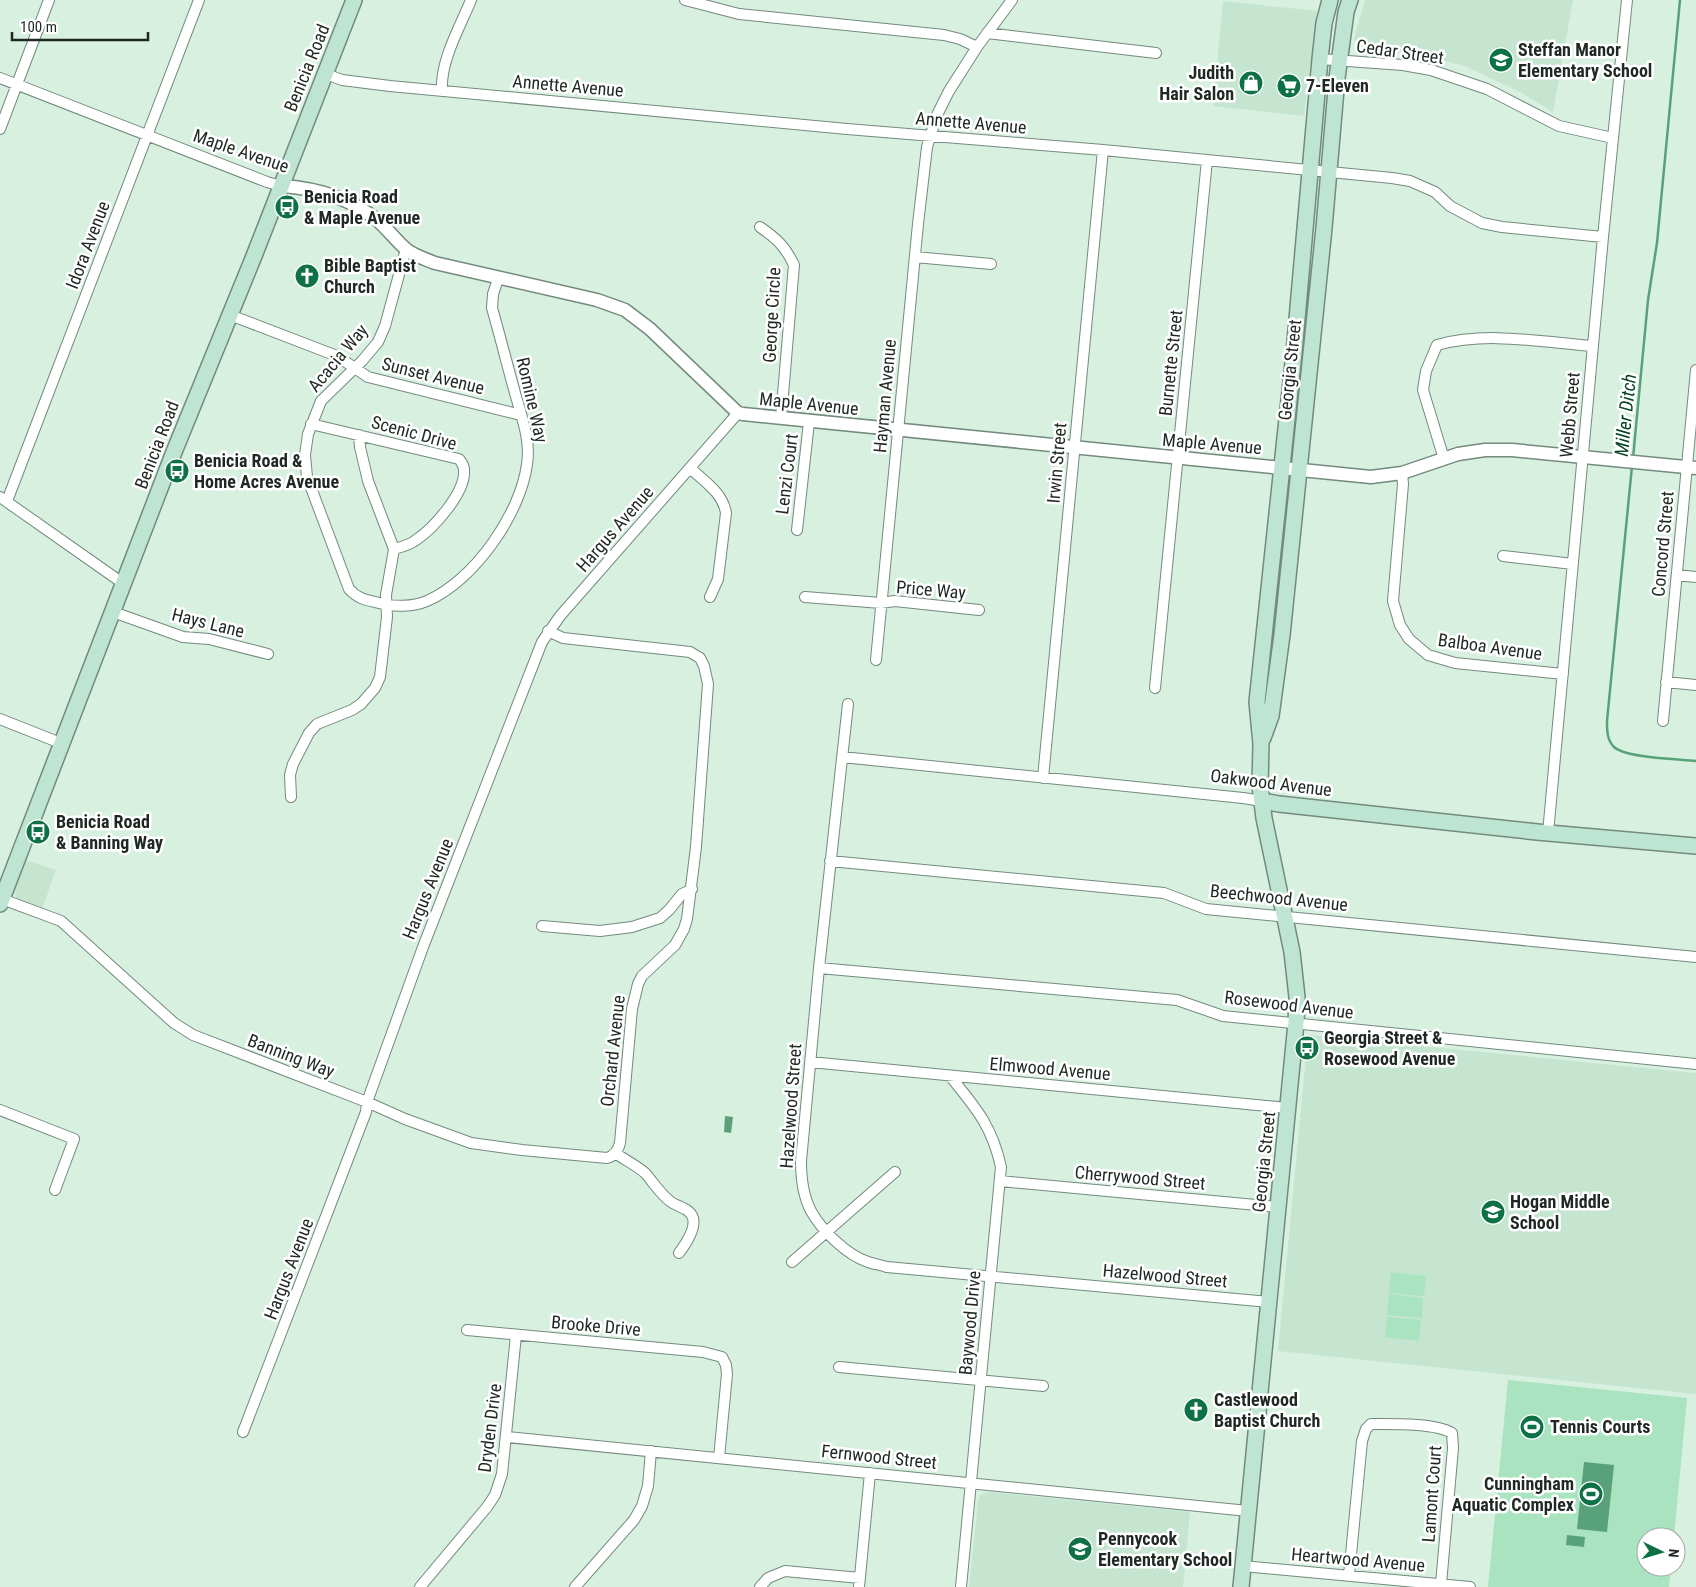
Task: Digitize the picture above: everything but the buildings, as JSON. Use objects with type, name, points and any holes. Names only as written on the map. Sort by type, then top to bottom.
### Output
[{"type":"main road","name":"Benicia Road","points":[[1,902],[6,873],[63,744],[174,452],[354,0]]},
{"type":"main road","name":"Georgia Street","points":[[1241,1587],[1296,1023],[1296,976],[1264,818],[1257,702],[1293,362],[1320,59],[1324,23],[1330,0]]},
{"type":"main road","name":"Georgia Street","points":[[1261,744],[1271,716],[1282,635],[1339,60],[1346,12],[1350,0]]},
{"type":"main road","name":"Oakwood Avenue","points":[[1262,801],[1548,833],[1696,846]]},
{"type":"street","points":[[0,128],[49,0]]},
{"type":"street","name":"Idora Avenue","points":[[3,499],[148,135],[199,0]]},
{"type":"street","points":[[442,90],[441,78],[445,65],[471,0]]},
{"type":"street","points":[[685,0],[739,14],[944,35],[960,39],[977,47]]},
{"type":"street","name":"Hayman Avenue","points":[[876,660],[927,147],[949,91],[977,47],[1012,0]]},
{"type":"street","name":"Webb Street","points":[[1548,833],[1592,346],[1627,0]]},
{"type":"street","points":[[988,33],[1156,53]]},
{"type":"street","name":"Cedar Street","points":[[1320,59],[1403,65],[1431,70],[1487,89],[1558,126],[1613,138]]},
{"type":"street","name":"Annette Avenue","points":[[326,74],[342,80],[442,90],[930,136],[1103,150],[1410,181],[1435,192],[1450,206],[1482,223],[1502,227],[1603,237]]},
{"type":"street","name":"Maple Avenue","points":[[0,78],[267,182],[281,186],[300,187],[353,203],[379,221],[406,249],[421,258],[498,279],[597,300],[625,310],[650,329],[738,412],[809,422],[1371,478],[1402,473],[1444,459],[1485,450],[1512,450],[1582,456],[1691,468]]},
{"type":"street","name":"Irwin Street","points":[[1043,778],[1103,150]]},
{"type":"street","name":"Burnette Street","points":[[1156,688],[1207,160]]},
{"type":"street","name":"George Circle","points":[[760,227],[777,239],[786,250],[794,265],[780,418]]},
{"type":"street","name":"Acacia Way","points":[[385,605],[356,597],[348,589],[307,477],[305,455],[311,424],[321,401],[378,342],[385,326],[406,249]]},
{"type":"street","points":[[915,257],[991,264]]},
{"type":"street","name":"Romine Way","points":[[385,605],[410,606],[427,602],[463,577],[480,560],[495,539],[521,490],[525,476],[528,448],[492,308],[498,279]]},
{"type":"street","name":"Sunset Avenue","points":[[230,315],[337,356],[368,377],[521,415]]},
{"type":"street","points":[[1444,459],[1423,390],[1426,371],[1437,345],[1474,338],[1592,346]]},
{"type":"street","name":"Concord Street","points":[[1663,721],[1677,575],[1691,468],[1696,370]]},
{"type":"street","name":"Hargus Avenue","points":[[243,1432],[362,1121],[367,1102],[423,947],[532,666],[548,631],[738,412]]},
{"type":"street","name":"Lenzi Court","points":[[797,530],[809,422]]},
{"type":"street","name":"Scenic Drive","points":[[311,424],[359,435],[459,459],[464,467],[464,477],[449,506],[433,526],[416,541],[402,548],[394,549],[368,481],[359,435]]},
{"type":"street","points":[[690,468],[715,490],[724,505],[726,513],[718,579],[710,597]]},
{"type":"street","name":"Balboa Avenue","points":[[1402,473],[1403,484],[1393,601],[1400,625],[1409,639],[1428,655],[1455,662],[1563,674]]},
{"type":"street","points":[[3,499],[124,584]]},
{"type":"street","points":[[290,797],[290,774],[309,733],[317,724],[352,710],[361,704],[375,688],[380,677],[387,617],[386,595],[394,549]]},
{"type":"street","points":[[1504,556],[1573,564]]},
{"type":"street","points":[[1677,575],[1696,577]]},
{"type":"street","name":"Price Way","points":[[805,597],[881,603],[895,601],[979,610]]},
{"type":"street","name":"Hays Lane","points":[[113,612],[136,618],[183,637],[209,639],[268,654]]},
{"type":"street","name":"Orchard Avenue","points":[[548,631],[563,638],[690,652],[700,658],[708,684],[692,889],[687,920],[675,945],[642,976],[638,984],[632,1009],[620,1143],[611,1156]]},
{"type":"street","points":[[1666,682],[1696,685]]},
{"type":"street","name":"Hazelwood Street","points":[[848,704],[819,968],[801,1161],[802,1178],[811,1211],[834,1240],[855,1256],[868,1262],[887,1266],[1269,1302]]},
{"type":"street","points":[[0,719],[63,744]]},
{"type":"street","name":"Oakwood Avenue","points":[[842,757],[1262,801]]},
{"type":"street","name":"Beechwood Avenue","points":[[830,862],[1164,893],[1206,909],[1696,957]]},
{"type":"street","points":[[542,926],[600,931],[632,927],[660,918],[682,894],[692,889]]},
{"type":"street","name":"Banning Way","points":[[1,902],[54,917],[67,925],[174,1023],[193,1035],[367,1102],[405,1119],[471,1143],[522,1150],[611,1156]]},
{"type":"street","name":"Rosewood Avenue","points":[[819,968],[1177,1000],[1222,1016],[1696,1064]]},
{"type":"street","name":"Elmwood Avenue","points":[[810,1062],[1288,1108]]},
{"type":"street","name":"Baywood Drive","points":[[950,1076],[981,1115],[990,1131],[1001,1167],[961,1587]]},
{"type":"street","points":[[0,1110],[74,1139],[54,1190]]},
{"type":"street","points":[[611,1156],[636,1166],[645,1173],[660,1193],[674,1204],[690,1212],[693,1218],[692,1228],[685,1245],[678,1253]]},
{"type":"street","points":[[792,1262],[895,1172]]},
{"type":"street","name":"Cherrywood Street","points":[[1000,1181],[1278,1207]]},
{"type":"street","name":"Brooke Drive","points":[[467,1330],[703,1352],[722,1357],[726,1365],[727,1374],[719,1458]]},
{"type":"street","name":"Dryden Drive","points":[[420,1587],[472,1526],[495,1495],[502,1474],[507,1437],[516,1335]]},
{"type":"street","points":[[840,1367],[1043,1386]]},
{"type":"street","name":"Lamont Court","points":[[1349,1575],[1362,1441],[1366,1429],[1371,1424],[1429,1427],[1445,1429],[1452,1433],[1452,1466],[1441,1584]]},
{"type":"street","name":"Fernwood Street","points":[[507,1437],[1248,1511]]},
{"type":"street","points":[[575,1587],[634,1520],[642,1506],[648,1486],[651,1451]]},
{"type":"street","points":[[760,1587],[768,1578],[785,1572],[860,1582],[870,1473]]},
{"type":"street","name":"Heartwood Avenue","points":[[1243,1566],[1470,1587]]},
{"type":"shaded area","name":"Steffan Manor Elementary School","points":[[1365,0],[1573,0],[1553,112],[1520,92],[1465,66],[1415,54],[1361,48],[1354,39]]},
{"type":"shaded area","points":[[1223,1],[1317,11],[1304,116],[1213,106]]},
{"type":"shaded area","points":[[25,860],[56,870],[42,909],[17,900],[13,889]]},
{"type":"shaded area","name":"Hogan Middle School","points":[[1308,1035],[1696,1073],[1696,1394],[1278,1351]]},
{"type":"shaded area","points":[[725,1116],[733,1117],[731,1133],[724,1132]]},
{"type":"shaded area","points":[[1391,1272],[1426,1276],[1424,1296],[1389,1293]]},
{"type":"shaded area","points":[[1389,1294],[1423,1298],[1422,1318],[1387,1315]]},
{"type":"shaded area","points":[[1387,1317],[1421,1320],[1419,1341],[1385,1337]]},
{"type":"shaded area","points":[[1508,1380],[1687,1398],[1675,1527],[1636,1527],[1636,1577],[1670,1577],[1669,1587],[1488,1587]]},
{"type":"shaded area","points":[[1584,1462],[1614,1465],[1607,1532],[1577,1529]]},
{"type":"shaded area","name":"Pennycook Elementary School","points":[[989,1492],[1190,1512],[1183,1587],[969,1587],[978,1501],[980,1495]]},
{"type":"shaded area","points":[[1567,1535],[1585,1537],[1584,1547],[1566,1545]]},
{"type":"waterway","name":"Miller Ditch","points":[[1633,458],[1648,300],[1657,243],[1680,0]]},
{"type":"waterway","name":"Miller Ditch","points":[[1632,466],[1607,721],[1608,735],[1614,747],[1629,754],[1696,761]]},
{"type":"place","name":"Steffan Manor Elementary School","points":[[1501,60]]},
{"type":"place","name":"Judith Hair Salon","points":[[1251,83]]},
{"type":"place","name":"7-Eleven","points":[[1289,86]]},
{"type":"place","name":"Benicia Road & Maple Avenue","points":[[287,207]]},
{"type":"place","name":"Bible Baptist Church","points":[[307,276]]},
{"type":"place","name":"Benicia Road & Home Acres Avenue","points":[[177,471]]},
{"type":"place","name":"Benicia Road & Banning Way","points":[[38,832]]},
{"type":"place","name":"Georgia Street & Rosewood Avenue","points":[[1307,1048]]},
{"type":"place","name":"Hogan Middle School","points":[[1493,1212]]},
{"type":"place","name":"Castlewood Baptist Church","points":[[1196,1410]]},
{"type":"place","name":"Tennis Courts","points":[[1532,1427]]},
{"type":"place","name":"Cunningham Aquatic Complex","points":[[1591,1494]]},
{"type":"place","name":"Pennycook Elementary School","points":[[1080,1549]]}]
